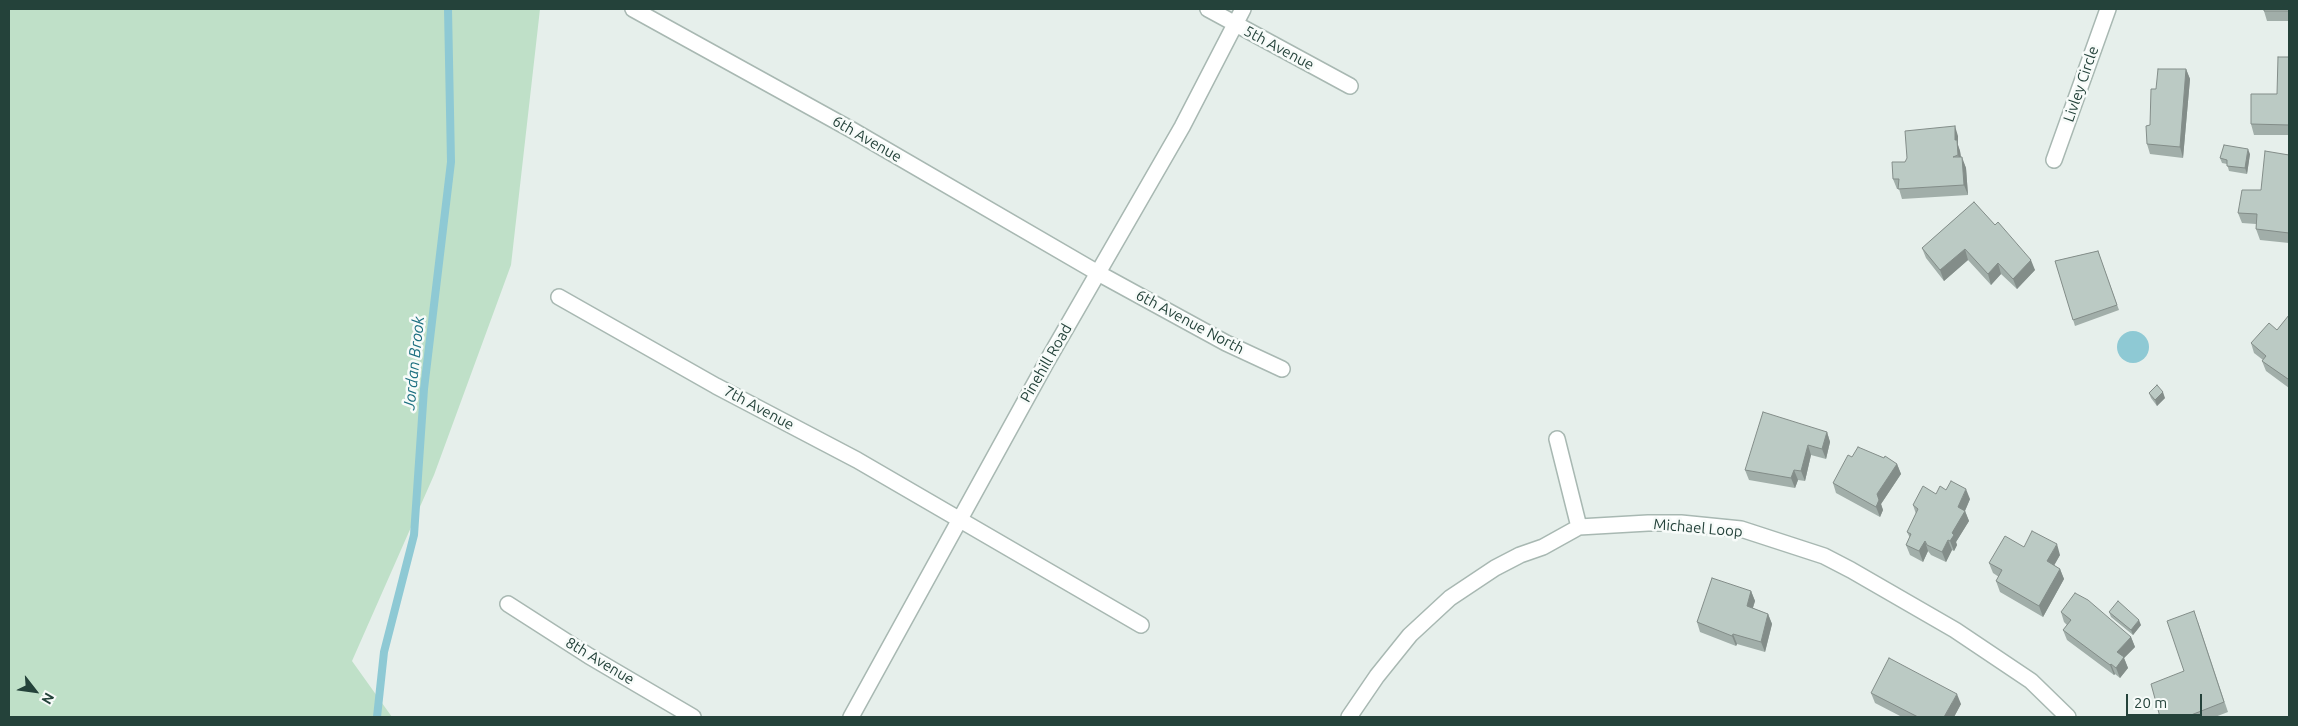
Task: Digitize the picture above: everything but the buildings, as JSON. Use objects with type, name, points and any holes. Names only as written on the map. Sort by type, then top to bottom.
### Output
[{"type":"street","name":"6th Avenue","points":[[633,9],[852,130],[1098,273]]},
{"type":"street","name":"5th Avenue","points":[[1208,9],[1350,86]]},
{"type":"street","name":"Pinehill Road","points":[[851,717],[959,519],[1182,127],[1243,9]]},
{"type":"street","name":"Livley Circle","points":[[2054,160],[2108,9]]},
{"type":"street","name":"6th Avenue North","points":[[1098,273],[1226,343],[1282,369]]},
{"type":"street","name":"7th Avenue","points":[[559,297],[716,386],[858,460],[1141,625]]},
{"type":"street","points":[[1557,439],[1579,527]]},
{"type":"street","name":"Michael Loop","points":[[1349,717],[1377,676],[1410,635],[1450,598],[1495,568],[1520,555],[1543,547],[1579,527],[1673,523],[1741,529],[1824,556],[1955,630],[2031,682],[2068,717]]},
{"type":"street","name":"8th Avenue","points":[[508,604],[589,656],[693,717]]},
{"type":"green space","points":[[9,9],[540,9],[511,265],[434,475],[352,661],[392,717],[9,717]]},
{"type":"water","points":[[2133,331],[2144,336],[2149,347],[2144,358],[2133,363],[2122,358],[2117,347],[2122,336]]},
{"type":"waterway","name":"Jordan Brook","points":[[377,717],[384,652],[414,535],[424,389],[451,162],[448,9]]}]
